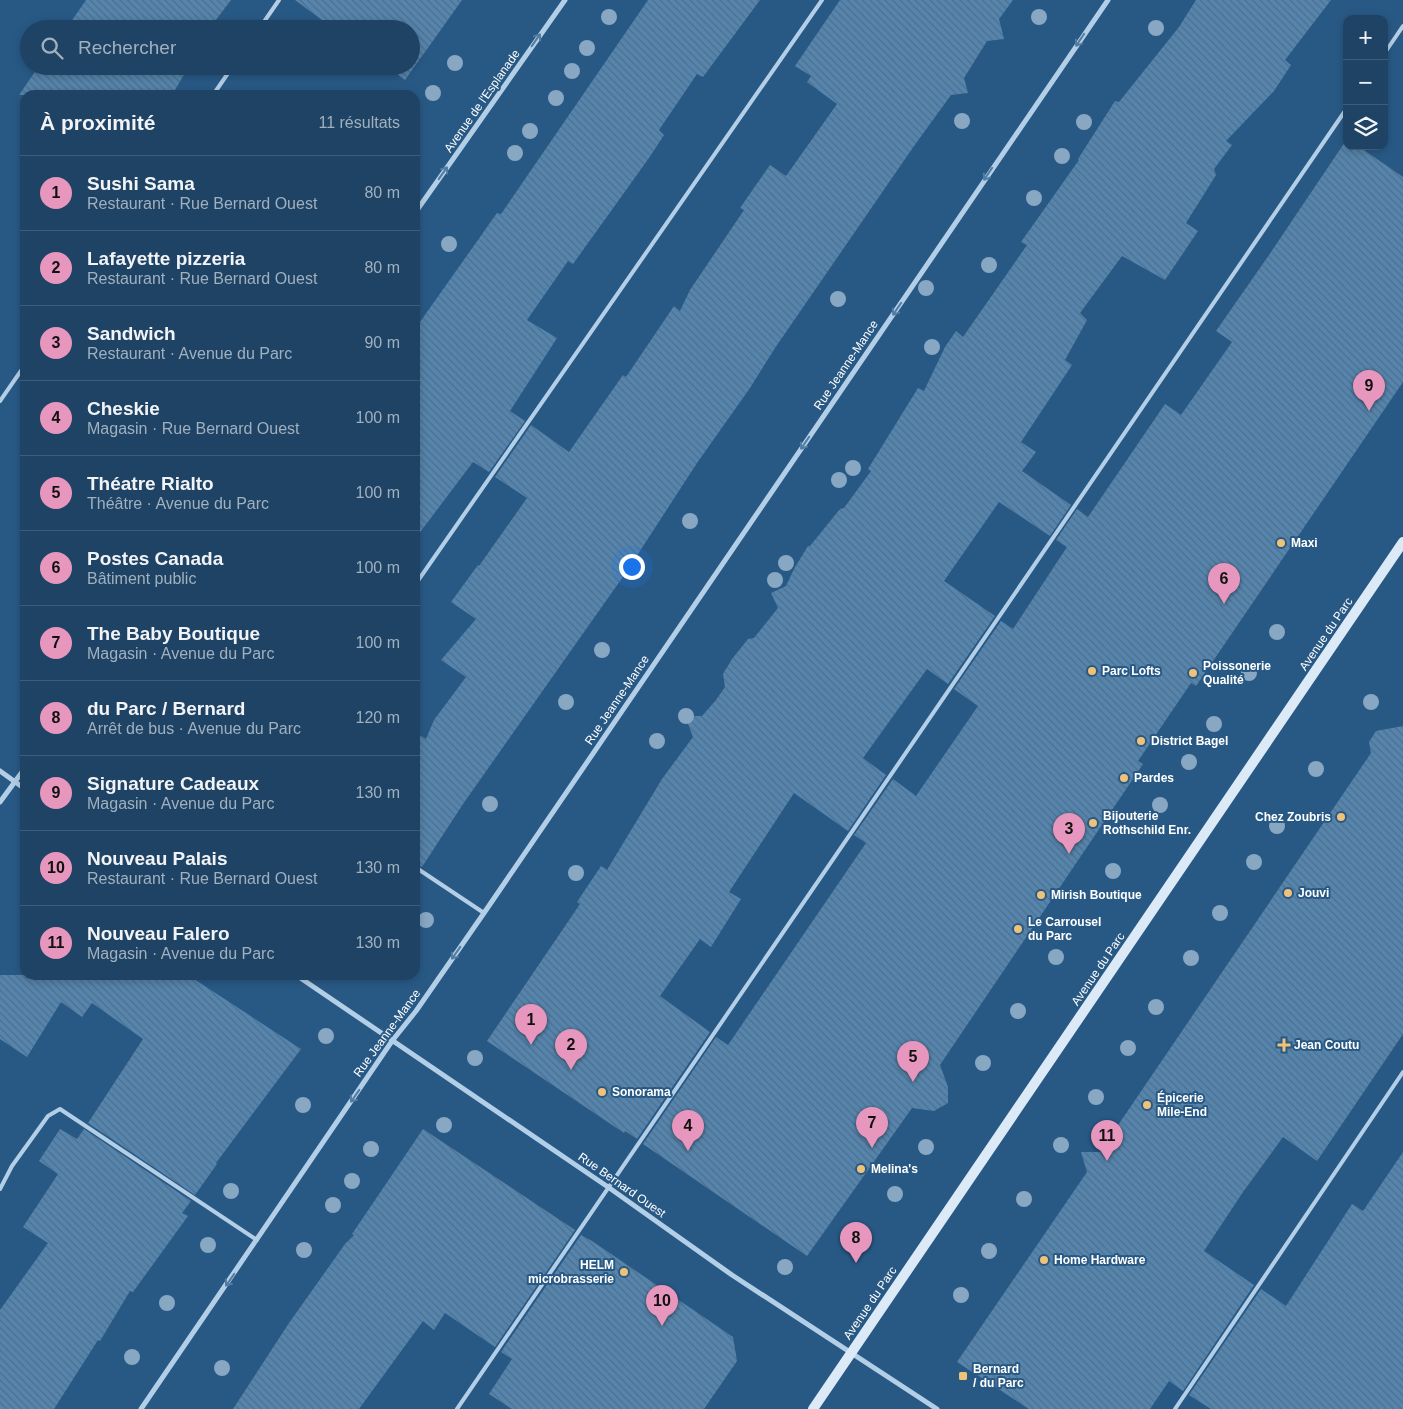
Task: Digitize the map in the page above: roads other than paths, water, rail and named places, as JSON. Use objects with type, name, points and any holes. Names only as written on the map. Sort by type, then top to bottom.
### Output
[{"type":"main road","name":"Avenue du Parc","points":[[813,1409],[1403,542]]},
{"type":"street","name":"Avenue de l'Esplanade","points":[[420,206],[564,0]]},
{"type":"street","name":"Rue Jeanne-Mance","points":[[141,1409],[392,1041],[416,1011],[484,913],[1108,0]]},
{"type":"street","points":[[0,771],[20,786]]},
{"type":"street","points":[[0,802],[20,775]]},
{"type":"street","name":"Rue Bernard Ouest","points":[[303,980],[608,1187],[732,1275],[937,1409]]},
{"type":"lane","points":[[266,20],[280,0]]},
{"type":"lane","points":[[420,579],[822,0]]},
{"type":"lane","points":[[1388,48],[1403,26]]},
{"type":"lane","points":[[216,90],[227,75]]},
{"type":"lane","points":[[457,1409],[1343,114]]},
{"type":"lane","points":[[0,400],[20,372]]},
{"type":"lane","points":[[420,870],[484,913]]},
{"type":"lane","points":[[1175,1409],[1403,1072]]},
{"type":"lane","points":[[0,1189],[12,1166],[48,1116],[60,1109],[257,1240]]},
{"type":"place","name":"Signature Cadeaux","points":[[1369,411]]},
{"type":"place","name":"Maxi","points":[[1281,543]]},
{"type":"place","name":"Postes Canada","points":[[1224,604]]},
{"type":"place","name":"Parc Lofts","points":[[1092,671]]},
{"type":"place","name":"Poissonerie Qualité","points":[[1193,673]]},
{"type":"place","name":"District Bagel","points":[[1141,741]]},
{"type":"place","name":"Pardes","points":[[1124,778]]},
{"type":"place","name":"Chez Zoubris","points":[[1341,817]]},
{"type":"place","name":"Bijouterie Rothschild Enr.","points":[[1093,823]]},
{"type":"place","name":"Sandwich","points":[[1069,854]]},
{"type":"place","name":"Jouvi","points":[[1288,893]]},
{"type":"place","name":"Mirish Boutique","points":[[1041,895]]},
{"type":"place","name":"Le Carrousel du Parc","points":[[1018,929]]},
{"type":"place","name":"Sushi Sama","points":[[531,1045]]},
{"type":"place","name":"Jean Coutu","points":[[1284,1045]]},
{"type":"place","name":"Lafayette pizzeria","points":[[571,1070]]},
{"type":"place","name":"Théatre Rialto","points":[[913,1082]]},
{"type":"place","name":"Sonorama","points":[[602,1092]]},
{"type":"place","name":"Épicerie Mile-End","points":[[1147,1105]]},
{"type":"place","name":"The Baby Boutique","points":[[872,1148]]},
{"type":"place","name":"Cheskie","points":[[688,1151]]},
{"type":"place","name":"Nouveau Falero","points":[[1107,1161]]},
{"type":"place","name":"Melina's","points":[[861,1169]]},
{"type":"place","name":"Home Hardware","points":[[1044,1260]]},
{"type":"place","name":"du Parc / Bernard","points":[[856,1263]]},
{"type":"place","name":"HELM microbrasserie","points":[[624,1272]]},
{"type":"place","name":"Nouveau Palais","points":[[662,1326]]},
{"type":"place","name":"Bernard / du Parc","points":[[963,1376]]}]
